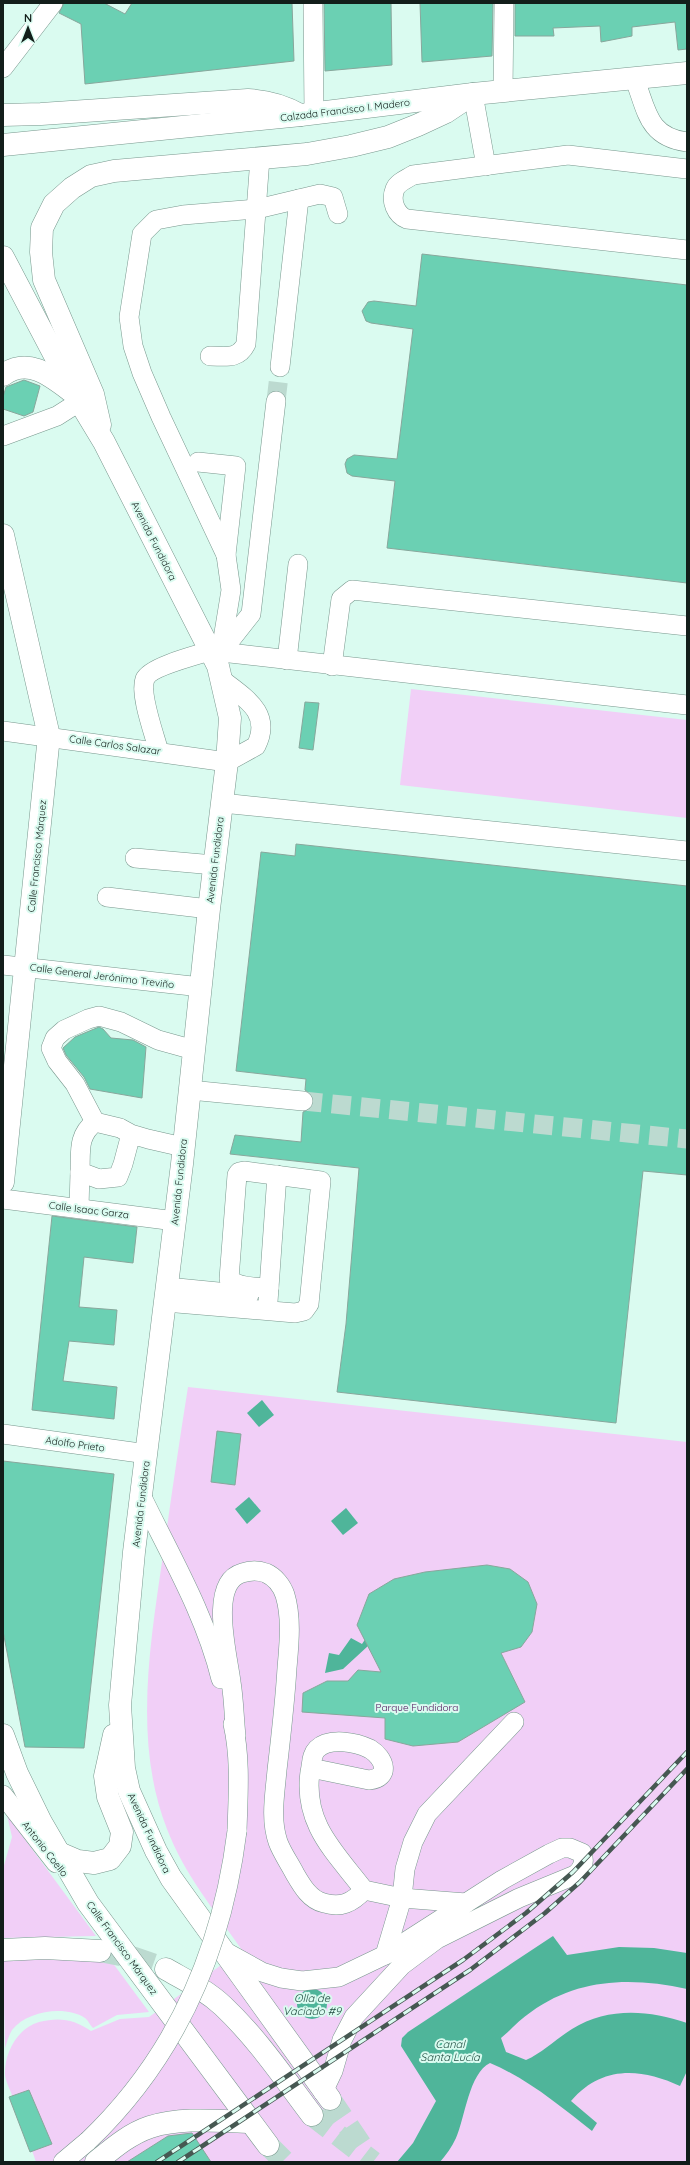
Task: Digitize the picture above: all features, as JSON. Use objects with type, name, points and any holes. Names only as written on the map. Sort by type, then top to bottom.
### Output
[{"type":"main road","name":"Calzada Francisco I. Madero","points":[[3,145],[307,114],[473,94],[635,80],[687,73]]},
{"type":"main road","points":[[104,442],[93,394],[44,280],[41,252],[42,228],[54,204],[72,188],[91,176],[108,172],[307,154],[388,137],[439,115],[473,94]]},
{"type":"main road","points":[[3,114],[42,114],[248,100],[268,101],[307,114]]},
{"type":"main road","name":"Avenida Fundidora","points":[[3,257],[77,398],[104,442],[217,662],[230,718],[227,762],[209,908],[175,1221],[142,1498],[134,1552],[120,1705],[124,1768],[129,1791],[156,1851],[171,1878],[326,2095]]},
{"type":"main road","points":[[3,375],[15,368],[33,368],[53,377],[77,398]]},
{"type":"main road","name":"Calle Francisco Márquez","points":[[3,535],[50,736],[3,1182]]},
{"type":"main road","points":[[58,1852],[78,1861],[94,1863],[110,1859],[120,1846],[122,1832],[108,1797],[105,1776],[120,1705]]},
{"type":"main road","name":"Calle Francisco Márquez","points":[[3,1735],[17,1773],[58,1852],[88,1903],[268,2145]]},
{"type":"main road","points":[[3,1950],[45,1948],[100,1951]]},
{"type":"main road","points":[[166,1969],[201,1990],[222,2005],[263,2051],[312,2115]]},
{"type":"main road","points":[[96,2162],[115,2146],[149,2127],[195,2121],[250,2122]]},
{"type":"street","points":[[3,68],[53,3]]},
{"type":"street","points":[[307,114],[312,3]]},
{"type":"street","points":[[503,92],[504,3]]},
{"type":"street","points":[[635,80],[651,123],[664,136],[687,142]]},
{"type":"street","points":[[473,94],[486,166]]},
{"type":"street","points":[[687,169],[568,155],[413,175],[402,181],[395,189],[394,203],[396,211],[401,217],[407,219],[687,250]]},
{"type":"street","points":[[210,356],[237,355],[242,351],[246,344],[260,158]]},
{"type":"street","points":[[226,555],[142,373],[133,346],[129,317],[142,234],[148,226],[156,220],[183,215],[257,209],[320,194],[329,195],[335,201],[338,214]]},
{"type":"street","points":[[280,368],[300,199]]},
{"type":"street","points":[[3,436],[56,416],[77,398]]},
{"type":"street","points":[[217,662],[251,614],[276,401]]},
{"type":"street","points":[[198,462],[236,466],[226,555],[231,590],[217,662]]},
{"type":"street","points":[[287,660],[298,564]]},
{"type":"street","points":[[332,666],[341,599],[352,590],[687,626]]},
{"type":"street","points":[[160,752],[145,695],[145,678],[154,670],[217,662],[287,660],[687,704]]},
{"type":"street","points":[[217,662],[255,707],[262,726],[256,746],[227,762]]},
{"type":"street","name":"Calle Carlos Salazar","points":[[3,731],[50,736],[227,762]]},
{"type":"street","points":[[222,803],[687,851]]},
{"type":"street","points":[[134,858],[214,865]]},
{"type":"street","points":[[107,896],[209,908]]},
{"type":"street","name":"Calle General Jerónimo Treviño","points":[[3,965],[201,987]]},
{"type":"street","points":[[183,1147],[131,1134],[120,1128],[95,1122],[75,1084],[56,1061],[51,1048],[55,1038],[64,1030],[88,1019],[99,1016],[121,1022],[158,1040],[194,1050]]},
{"type":"street","points":[[190,1090],[303,1101]]},
{"type":"street","points":[[79,1208],[81,1140],[86,1129],[95,1122]]},
{"type":"street","points":[[80,1172],[99,1179],[118,1177],[131,1134]]},
{"type":"street","points":[[244,1171],[321,1181],[309,1304],[304,1311],[295,1313],[268,1298],[234,1283],[229,1279],[237,1175],[239,1172],[244,1171]]},
{"type":"street","points":[[268,1298],[277,1175]]},
{"type":"street","name":"Calle Isaac Garza","points":[[3,1199],[175,1221]]},
{"type":"street","points":[[166,1295],[268,1298]]},
{"type":"street","name":"Adolfo Prieto","points":[[3,1434],[147,1454]]},
{"type":"street","points":[[142,1498],[188,1587],[215,1656],[236,1736]]},
{"type":"street","points":[[63,2162],[88,2141],[128,2099],[161,2054],[191,2000],[216,1933],[232,1868],[237,1830],[239,1784],[236,1736],[232,1684],[222,1610],[224,1594],[228,1584],[238,1574],[250,1570],[272,1576],[281,1586],[285,1596],[289,1634],[284,1710],[274,1803],[274,1825],[278,1843],[301,1884],[310,1895],[320,1902],[341,1905],[350,1903],[364,1890]]},
{"type":"street","points":[[385,1955],[402,1898],[405,1869],[413,1842],[427,1814],[514,1722]]},
{"type":"street","points":[[311,1768],[310,1798],[312,1813],[318,1828],[364,1890],[402,1898],[466,1903]]},
{"type":"street","name":"Antonio Coello","points":[[3,1795],[88,1903]]},
{"type":"street","points":[[224,1951],[262,1972],[302,1981],[339,1977],[385,1955],[502,1880],[549,1854],[570,1848],[582,1853],[583,1864],[581,1870],[575,1875],[519,1898],[437,1939],[402,1965],[354,2017],[342,2040],[326,2095]]},
{"type":"green space","points":[[411,689],[687,720],[687,818],[400,785]]},
{"type":"green space","name":"Parque Fundidora","points":[[188,1387],[687,1442],[687,2162],[36,2162],[5,2075],[7,2059],[13,2043],[18,2036],[31,2025],[46,2020],[66,2020],[79,2024],[91,2031],[120,2019],[149,2017],[242,1950],[191,1877],[174,1846],[157,1796],[150,1762],[147,1728],[147,1693],[153,1624]]},
{"type":"green space","points":[[7,1815],[96,1936],[3,1938],[3,1869],[12,1837]]},
{"type":"green space","points":[[56,1956],[112,1962],[149,2012],[117,2015],[93,2028],[85,2018],[77,2014],[57,2011],[36,2014],[19,2023],[12,2030],[5,2048],[3,1961]]},
{"type":"water","points":[[262,1400],[274,1415],[259,1427],[247,1413]]},
{"type":"water","points":[[249,1497],[261,1511],[247,1524],[235,1509]]},
{"type":"water","points":[[346,1508],[358,1523],[343,1535],[331,1521]]},
{"type":"water","points":[[372,1629],[381,1634],[343,1669],[325,1673],[329,1653],[339,1655],[351,1638],[362,1644]]},
{"type":"water","name":"Canal Santa Lucía","points":[[553,1936],[567,1955],[619,1947],[654,1948],[687,1953],[687,1989],[666,1985],[626,1982],[606,1983],[567,1992],[531,2012],[501,2038],[506,2052],[526,2060],[538,2054],[572,2029],[600,2017],[628,2013],[658,2015],[687,2023],[687,2071],[680,2086],[665,2080],[637,2073],[622,2073],[596,2081],[583,2089],[571,2101],[597,2123],[592,2131],[531,2085],[504,2069],[490,2063],[483,2068],[477,2076],[468,2097],[453,2145],[440,2162],[397,2162],[413,2143],[436,2101],[401,2046],[402,2038],[408,2032]]},
{"type":"water","name":"Olla de Vaciado #9","points":[[312,1989],[323,1993],[327,2004],[323,2015],[312,2019],[301,2015],[297,2004],[301,1993]]},
{"type":"building","points":[[64,3],[104,3],[125,14],[132,3],[292,3],[294,61],[85,84],[81,24],[59,13]]},
{"type":"building","points":[[324,3],[391,3],[392,65],[325,71]]},
{"type":"building","points":[[420,3],[493,3],[492,56],[422,62]]},
{"type":"building","points":[[515,3],[687,3],[687,49],[678,50],[675,22],[632,27],[632,36],[601,42],[600,26],[553,28],[554,36],[515,36]]},
{"type":"building","points":[[422,254],[687,285],[687,583],[387,548],[395,481],[352,476],[347,473],[345,464],[347,459],[354,455],[397,459],[413,329],[371,323],[366,321],[362,311],[368,302],[374,301],[416,306]]},
{"type":"building","points":[[24,380],[40,386],[33,412],[24,416],[3,409],[3,397],[6,387]]},
{"type":"building","points":[[305,702],[319,703],[313,750],[299,748]]},
{"type":"building","points":[[296,844],[687,886],[687,1175],[643,1171],[616,1423],[337,1392],[346,1324],[359,1168],[230,1154],[235,1135],[301,1142],[303,1112],[312,1108],[314,1102],[313,1096],[305,1090],[306,1079],[236,1071],[261,852],[295,856]]},
{"type":"building","points":[[99,1027],[103,1029],[111,1038],[133,1040],[146,1047],[142,1098],[90,1089],[84,1077],[66,1055],[63,1048],[75,1037]]},
{"type":"building","points":[[52,1216],[137,1227],[133,1263],[84,1257],[79,1307],[117,1310],[114,1345],[69,1341],[63,1381],[117,1387],[114,1419],[32,1410]]},
{"type":"building","points":[[217,1431],[241,1434],[235,1485],[211,1482]]},
{"type":"building","points":[[3,1461],[114,1474],[84,1748],[25,1747],[3,1631]]},
{"type":"building","points":[[487,1565],[510,1569],[528,1582],[537,1604],[532,1632],[521,1647],[501,1653],[525,1702],[458,1742],[413,1746],[385,1739],[385,1718],[302,1712],[303,1693],[327,1681],[348,1681],[358,1670],[381,1672],[357,1625],[369,1594],[394,1579],[425,1572]]},
{"type":"building","points":[[29,2090],[52,2144],[30,2152],[9,2097]]},
{"type":"building","points":[[192,2133],[211,2162],[127,2162],[168,2136]]},
{"type":"tunnel","points":[[276,401],[280,367]]},
{"type":"tunnel","points":[[303,1101],[687,1139]]},
{"type":"tunnel","points":[[100,1951],[135,1958],[166,1969]]},
{"type":"tunnel","points":[[330,2099],[361,2145]]},
{"type":"tunnel","points":[[312,2115],[373,2162]]},
{"type":"tunnel","points":[[268,2145],[285,2162]]},
{"type":"railway","points":[[157,2162],[463,1960],[526,1913],[573,1872],[687,1752]]},
{"type":"railway","points":[[178,2162],[470,1970],[545,1913],[580,1882],[687,1769]]}]
